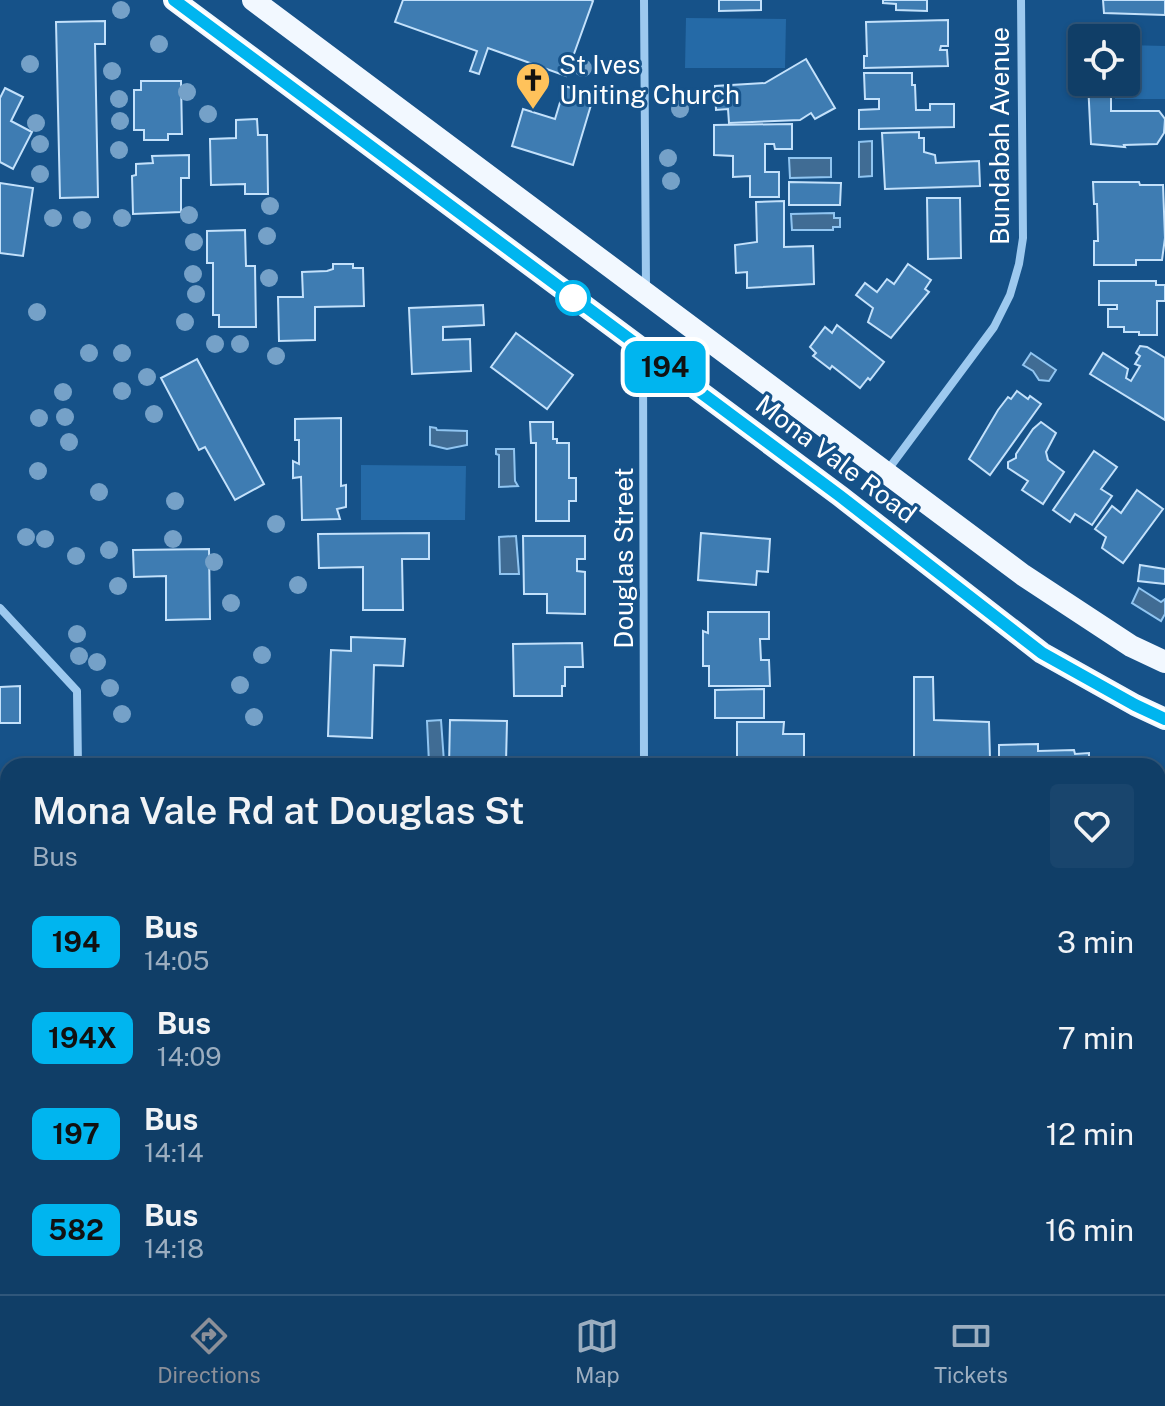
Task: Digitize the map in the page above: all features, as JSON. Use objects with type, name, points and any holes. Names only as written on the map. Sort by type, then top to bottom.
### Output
[{"type":"highway","name":"Mona Vale Road","points":[[174,0],[420,180],[643,351],[840,496],[1042,653],[1165,719]]},
{"type":"highway","name":"Mona Vale Road","points":[[253,0],[1058,599],[1131,646],[1165,662]]},
{"type":"street","points":[[644,0],[646,291]]},
{"type":"street","name":"Bundabah Avenue","points":[[886,471],[994,327],[1010,295],[1019,264],[1023,238],[1021,0]]},
{"type":"street","name":"Douglas Street","points":[[643,351],[644,758]]},
{"type":"street","points":[[0,608],[77,691],[78,758]]},
{"type":"shaded area","points":[[686,18],[786,19],[785,68],[685,68]]},
{"type":"shaded area","points":[[1140,45],[1165,46],[1165,99],[1115,99],[1115,96],[1140,96]]},
{"type":"shaded area","points":[[872,141],[872,176],[859,177],[859,142]]},
{"type":"shaded area","points":[[789,158],[831,158],[831,177],[790,178]]},
{"type":"shaded area","points":[[834,213],[834,218],[840,218],[840,227],[833,227],[833,230],[792,230],[791,214]]},
{"type":"shaded area","points":[[1031,353],[1056,370],[1049,381],[1039,380],[1033,371],[1023,365]]},
{"type":"shaded area","points":[[430,427],[467,431],[467,445],[447,449],[430,445]]},
{"type":"shaded area","points":[[496,449],[514,449],[515,481],[518,486],[499,487],[499,455]]},
{"type":"shaded area","points":[[361,465],[466,466],[465,520],[361,520]]},
{"type":"shaded area","points":[[516,536],[519,574],[500,574],[499,537]]},
{"type":"shaded area","points":[[1139,588],[1161,602],[1165,599],[1165,614],[1161,621],[1132,603]]},
{"type":"shaded area","points":[[441,720],[444,758],[429,758],[427,721]]},
{"type":"building","points":[[403,0],[593,1],[566,76],[488,48],[479,74],[470,71],[477,51],[395,22]]},
{"type":"building","points":[[719,0],[761,0],[761,10],[719,11]]},
{"type":"building","points":[[883,0],[927,0],[927,11],[896,10],[896,4],[883,3]]},
{"type":"building","points":[[1103,0],[1165,0],[1165,15],[1104,13]]},
{"type":"building","points":[[948,20],[948,46],[941,46],[940,50],[947,50],[948,66],[864,68],[864,56],[867,56],[866,22]]},
{"type":"building","points":[[105,21],[105,44],[95,44],[98,197],[60,198],[56,22]]},
{"type":"building","points":[[806,59],[835,108],[815,119],[811,113],[800,120],[729,123],[728,109],[716,110],[715,86],[765,83]]},
{"type":"building","points":[[864,73],[912,73],[916,110],[930,110],[930,104],[954,104],[954,127],[859,129],[859,110],[879,109],[879,99],[865,99]]},
{"type":"building","points":[[141,81],[181,81],[182,134],[168,134],[168,140],[144,140],[144,130],[134,130],[134,90],[141,90]]},
{"type":"building","points":[[565,86],[594,95],[573,165],[512,146],[523,109],[555,119]]},
{"type":"building","points":[[5,88],[23,97],[11,121],[32,132],[13,169],[0,162],[0,98]]},
{"type":"building","points":[[1089,96],[1111,96],[1111,111],[1159,111],[1165,119],[1164,133],[1157,144],[1125,147],[1091,144]]},
{"type":"building","points":[[257,119],[258,135],[267,135],[268,194],[245,194],[245,184],[211,185],[210,139],[236,138],[236,120]]},
{"type":"building","points":[[792,124],[792,149],[775,149],[774,144],[765,144],[765,172],[779,172],[779,197],[750,197],[750,176],[733,177],[733,156],[714,155],[714,125]]},
{"type":"building","points":[[919,132],[919,138],[924,138],[924,152],[935,155],[936,163],[979,161],[980,186],[885,189],[882,133]]},
{"type":"building","points":[[189,155],[189,178],[181,178],[181,212],[133,214],[132,176],[136,175],[136,164],[153,163],[152,156]]},
{"type":"building","points":[[789,182],[841,183],[840,205],[789,205]]},
{"type":"building","points":[[1093,182],[1163,185],[1165,238],[1162,260],[1136,260],[1136,265],[1094,265],[1094,241],[1098,241]]},
{"type":"building","points":[[0,183],[33,188],[23,256],[0,253]]},
{"type":"building","points":[[927,198],[960,198],[961,258],[928,259]]},
{"type":"building","points":[[784,201],[784,247],[813,246],[814,284],[747,288],[747,272],[736,273],[735,245],[757,242],[756,202]]},
{"type":"building","points":[[245,230],[246,266],[255,266],[256,327],[219,327],[219,315],[213,315],[213,263],[207,263],[207,231]]},
{"type":"building","points":[[333,264],[353,264],[353,268],[363,268],[364,306],[315,307],[315,340],[279,341],[278,297],[303,297],[302,272],[327,271],[333,269]]},
{"type":"building","points":[[908,264],[931,280],[925,289],[929,292],[891,338],[868,322],[873,308],[856,295],[865,283],[877,292],[887,279],[894,284]]},
{"type":"building","points":[[1099,281],[1156,281],[1156,285],[1165,285],[1165,301],[1157,301],[1157,335],[1139,335],[1139,332],[1124,332],[1124,327],[1108,327],[1108,309],[1117,309],[1117,305],[1099,305]]},
{"type":"building","points":[[483,305],[484,325],[443,327],[443,340],[470,339],[471,371],[412,374],[409,308]]},
{"type":"building","points":[[837,325],[884,362],[860,388],[832,366],[830,369],[813,356],[816,353],[810,347],[825,327],[832,333]]},
{"type":"building","points":[[516,333],[573,375],[547,409],[491,367]]},
{"type":"building","points":[[1140,346],[1165,358],[1165,420],[1090,374],[1103,353],[1128,369],[1126,378],[1131,381],[1140,366],[1135,364],[1140,356],[1136,353]]},
{"type":"building","points":[[197,359],[264,484],[235,500],[205,447],[199,450],[161,378]]},
{"type":"building","points":[[1017,391],[1041,404],[990,475],[969,459],[998,410]]},
{"type":"building","points":[[341,418],[341,486],[346,485],[346,507],[337,509],[340,519],[302,520],[301,477],[293,478],[293,461],[299,464],[295,419]]},
{"type":"building","points":[[530,422],[553,422],[553,439],[557,439],[557,443],[569,443],[569,478],[576,478],[576,501],[569,501],[569,521],[536,521],[536,443],[531,443]]},
{"type":"building","points":[[1041,422],[1056,433],[1046,452],[1048,460],[1064,472],[1043,504],[1022,490],[1028,481],[1008,468],[1008,462],[1016,458],[1033,429]]},
{"type":"building","points":[[1094,451],[1117,467],[1101,489],[1112,496],[1092,525],[1075,514],[1070,522],[1053,510]]},
{"type":"building","points":[[1137,490],[1163,509],[1123,563],[1102,548],[1106,537],[1095,529],[1112,506],[1121,513]]},
{"type":"building","points":[[429,533],[429,559],[402,559],[403,610],[363,610],[363,567],[319,568],[318,534]]},
{"type":"building","points":[[701,533],[770,539],[768,572],[757,571],[756,585],[698,580]]},
{"type":"building","points":[[523,536],[585,536],[585,559],[577,559],[577,571],[585,572],[585,614],[547,613],[547,594],[524,594]]},
{"type":"building","points":[[209,549],[210,619],[166,620],[166,576],[134,577],[133,550]]},
{"type":"building","points":[[1140,565],[1165,569],[1165,584],[1138,581]]},
{"type":"building","points":[[708,612],[769,612],[769,639],[760,639],[761,660],[769,660],[770,686],[709,686],[709,666],[703,666],[703,631],[708,633]]},
{"type":"building","points":[[351,637],[405,639],[403,666],[374,665],[372,738],[328,736],[331,650],[351,651]]},
{"type":"building","points":[[582,643],[583,667],[565,667],[562,696],[514,696],[513,644]]},
{"type":"building","points":[[914,677],[933,677],[934,720],[989,722],[990,758],[914,758]]},
{"type":"building","points":[[20,686],[20,723],[0,723],[0,687]]},
{"type":"building","points":[[764,689],[764,718],[715,718],[715,690]]},
{"type":"building","points":[[450,720],[507,721],[506,758],[449,758]]},
{"type":"building","points":[[737,722],[784,722],[783,734],[804,734],[804,758],[737,758]]},
{"type":"building","points":[[1038,744],[1038,751],[1074,750],[1075,754],[1089,753],[1089,758],[999,758],[999,745]]},
{"type":"bus line","name":"194","points":[[174,0],[420,180],[643,351],[840,496],[1042,653],[1165,719]]},
{"type":"place","name":"St Ives Uniting Church","points":[[533,111]]}]
